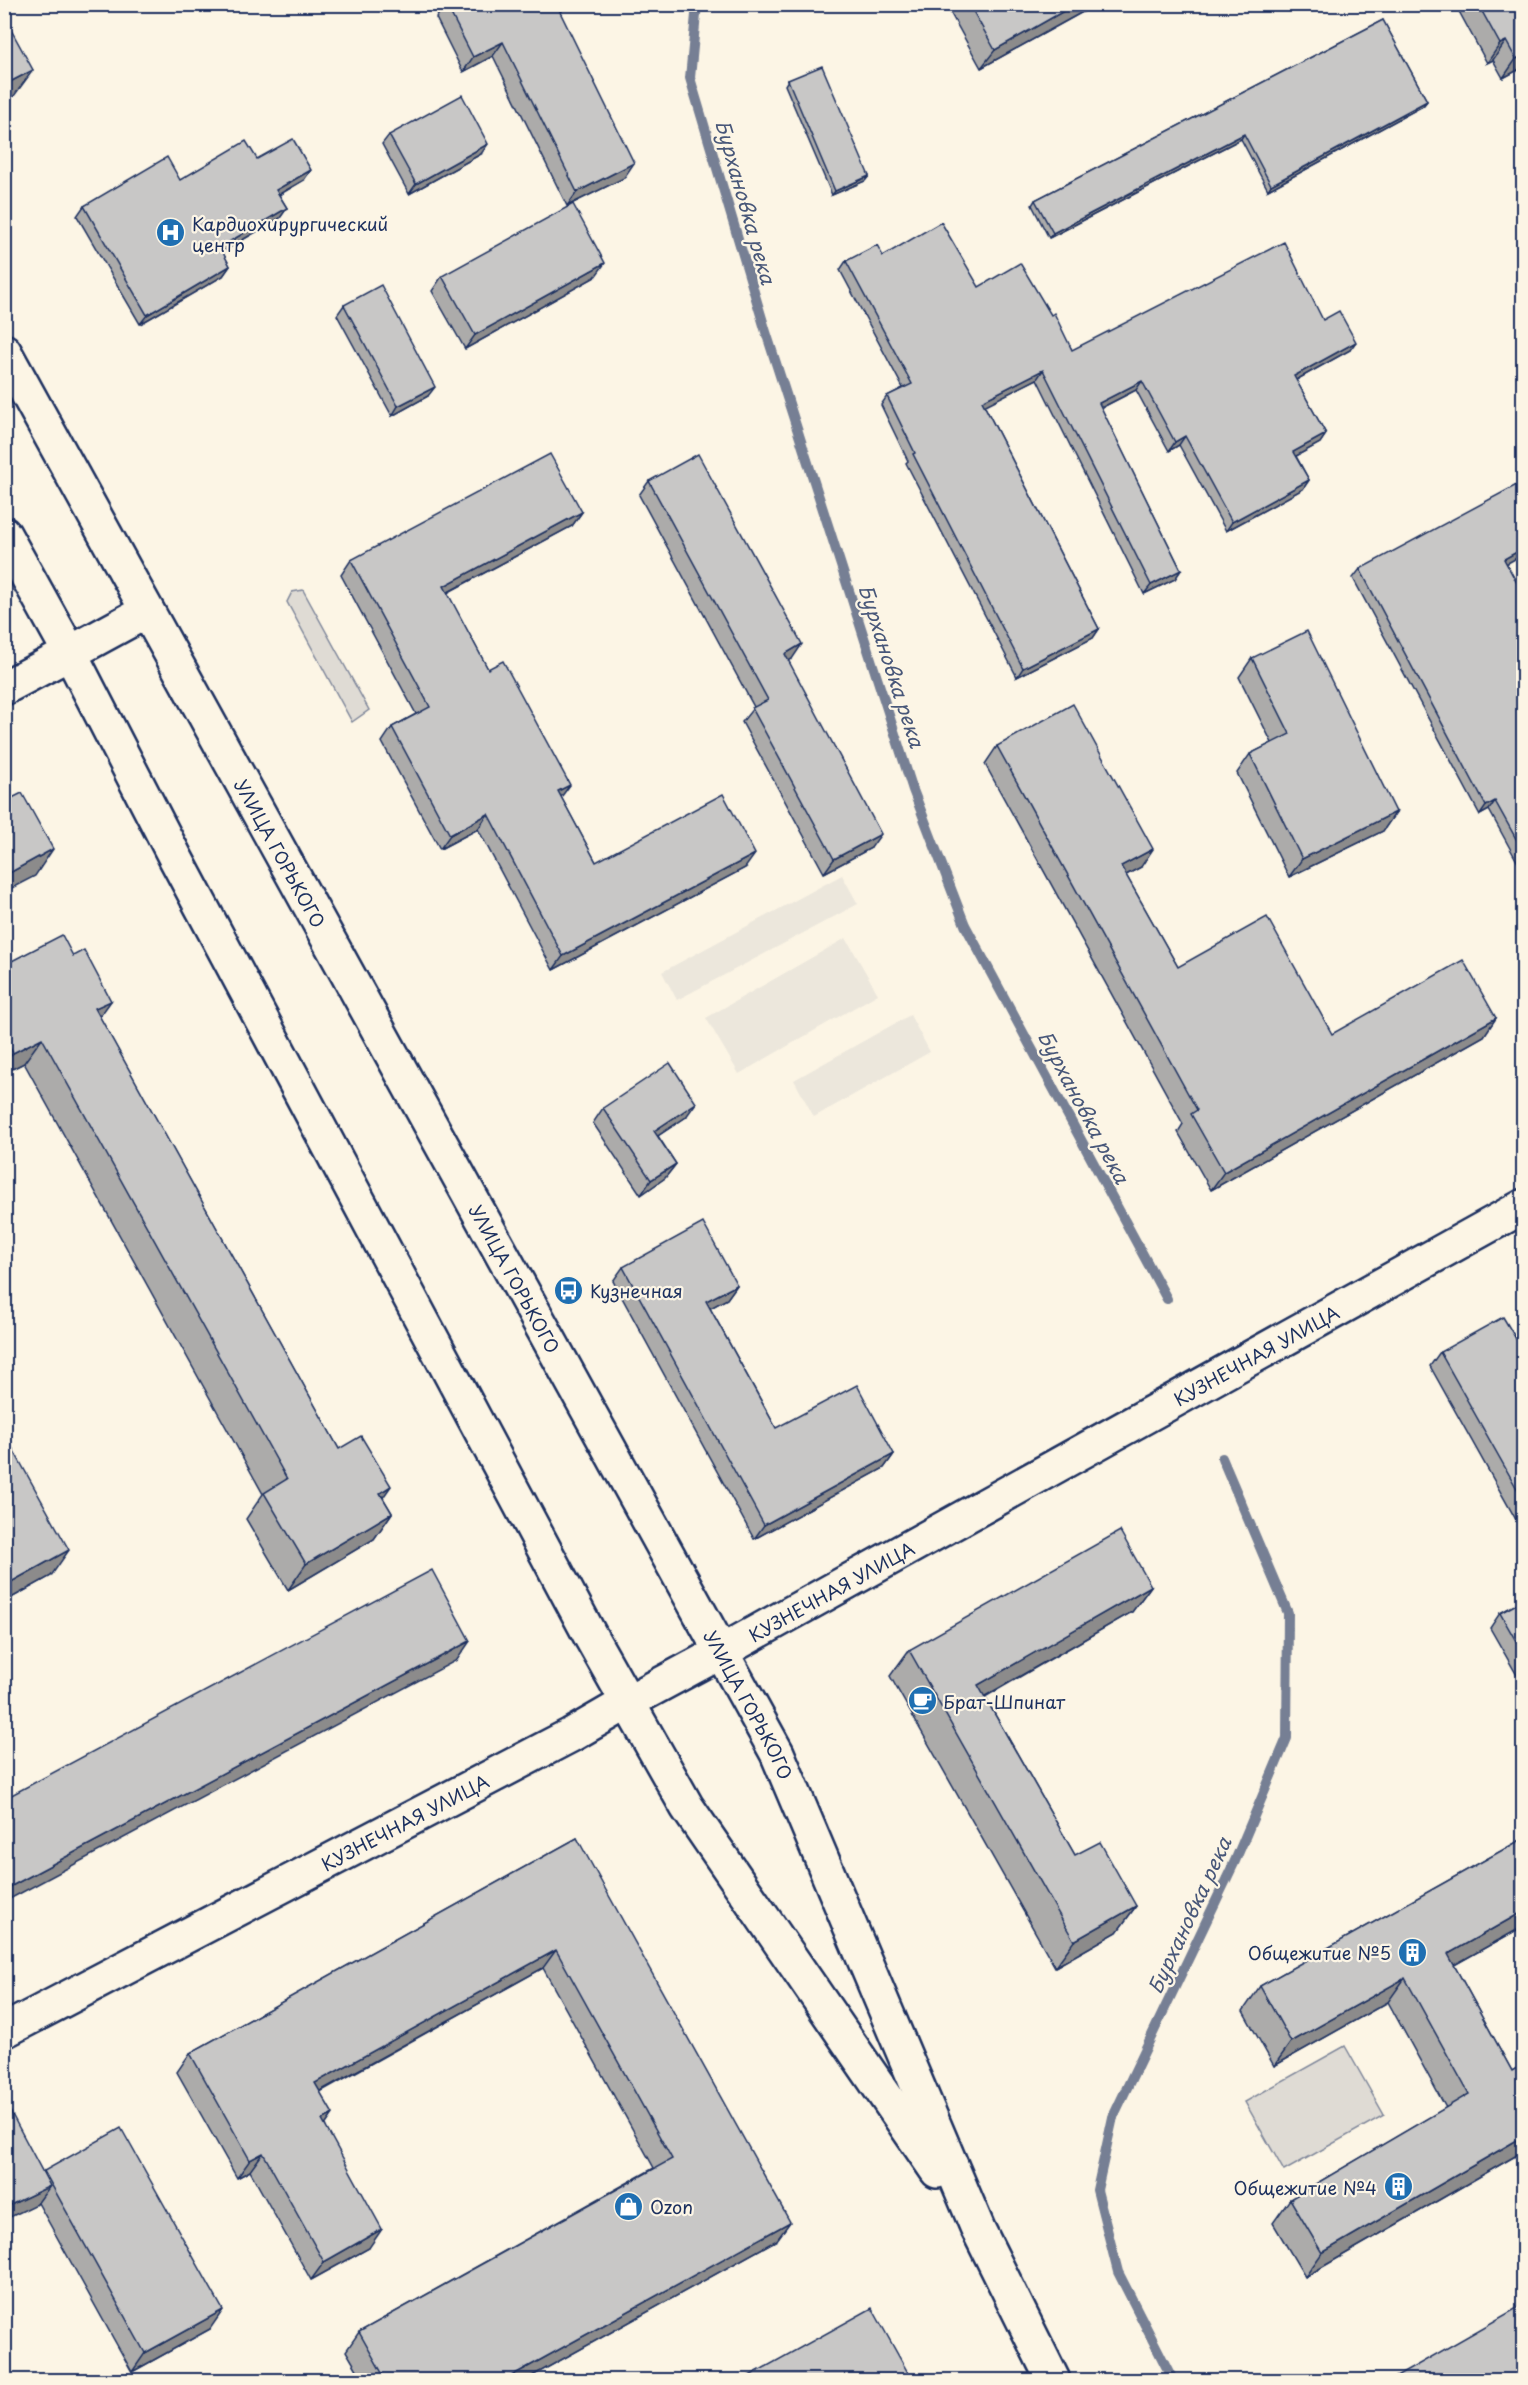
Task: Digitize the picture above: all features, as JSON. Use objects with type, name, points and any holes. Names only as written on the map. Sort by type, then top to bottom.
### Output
[{"type":"main road","name":"УЛИЦА ГОРЬКОГО","points":[[4,351],[777,1754],[978,2229],[1053,2380]]},
{"type":"main road","name":"УЛИЦА ГОРЬКОГО","points":[[4,534],[70,653],[181,868],[628,1702],[687,1807],[978,2229]]},
{"type":"main road","points":[[4,688],[147,611]]},
{"type":"main road","name":"КУЗНЕЧНАЯ УЛИЦА","points":[[4,2031],[571,1735],[1524,1206]]},
{"type":"shaded area","points":[[303,590],[369,710],[352,722],[287,602],[292,592]]},
{"type":"shaded area","points":[[842,875],[858,904],[677,1000],[662,972]]},
{"type":"shaded area","points":[[846,938],[878,994],[739,1074],[706,1018]]},
{"type":"shaded area","points":[[910,1015],[930,1052],[814,1117],[794,1080]]},
{"type":"shaded area","points":[[1345,2046],[1384,2115],[1284,2171],[1245,2102]]},
{"type":"building","points":[[446,4],[557,4],[634,163],[577,192],[503,42],[473,57]]},
{"type":"building","points":[[969,4],[1076,4],[995,50]]},
{"type":"building","points":[[1478,4],[1524,4],[1524,55],[1516,59],[1506,41],[1500,44]]},
{"type":"building","points":[[4,17],[33,70],[4,85]]},
{"type":"building","points":[[1383,20],[1427,101],[1271,185],[1244,134],[1053,233],[1035,200]]},
{"type":"building","points":[[822,66],[869,176],[835,191],[788,80]]},
{"type":"building","points":[[462,95],[488,144],[416,184],[389,135]]},
{"type":"building","points":[[293,139],[311,170],[276,190],[287,208],[220,247],[230,266],[147,315],[84,206],[167,157],[180,180],[246,141],[257,159]]},
{"type":"building","points":[[573,204],[605,263],[475,335],[442,276]]},
{"type":"building","points":[[941,222],[979,287],[1020,263],[1051,315],[1054,313],[1072,350],[1284,242],[1323,320],[1339,311],[1356,342],[1294,376],[1326,434],[1293,452],[1309,480],[1232,522],[1185,436],[1175,442],[1142,381],[1099,403],[1181,570],[1151,585],[1043,370],[982,401],[1099,629],[1023,668],[913,454],[915,453],[887,396],[912,384],[846,261],[877,245],[883,256]]},
{"type":"building","points":[[381,285],[435,387],[398,406],[344,305]]},
{"type":"building","points":[[550,454],[582,512],[444,586],[488,669],[503,661],[570,785],[558,791],[596,862],[723,794],[755,854],[563,956],[488,814],[450,835],[392,727],[430,707],[351,560]]},
{"type":"building","points":[[698,454],[802,644],[785,654],[881,834],[834,859],[752,708],[768,700],[649,481]]},
{"type":"building","points":[[1524,481],[1524,548],[1504,559],[1524,596],[1524,853],[1495,801],[1486,806],[1360,569]]},
{"type":"building","points":[[1307,631],[1396,812],[1302,859],[1250,754],[1290,734],[1252,658]]},
{"type":"building","points":[[1073,704],[1153,849],[1121,866],[1178,967],[1267,917],[1332,1034],[1463,960],[1496,1018],[1224,1172],[1191,1114],[1197,1110],[997,746]]},
{"type":"building","points":[[22,793],[53,849],[4,876],[4,802]]},
{"type":"building","points":[[62,935],[73,956],[84,950],[111,1001],[95,1008],[339,1449],[361,1436],[391,1486],[380,1493],[392,1513],[306,1564],[264,1493],[287,1479],[42,1038],[13,1053],[4,1038],[4,965]]},
{"type":"building","points":[[670,1063],[696,1103],[654,1131],[676,1164],[651,1180],[603,1108]]},
{"type":"building","points":[[703,1223],[737,1285],[706,1301],[776,1428],[857,1385],[894,1454],[764,1525],[623,1267]]},
{"type":"building","points":[[1503,1317],[1524,1352],[1524,1501],[1440,1352]]},
{"type":"building","points":[[4,1433],[69,1550],[11,1582],[4,1570]]},
{"type":"building","points":[[1120,1531],[1151,1586],[978,1685],[1075,1855],[1100,1842],[1136,1906],[1074,1941],[909,1650]]},
{"type":"building","points":[[432,1570],[470,1641],[4,1890],[4,1799]]},
{"type":"building","points":[[1524,1600],[1524,1655],[1500,1613]]},
{"type":"building","points":[[577,1838],[790,2222],[504,2380],[386,2380],[359,2332],[672,2159],[556,1950],[315,2083],[333,2114],[322,2120],[382,2229],[324,2262],[263,2153],[250,2160],[190,2053]]},
{"type":"building","points":[[1524,1838],[1524,1911],[1448,1954],[1512,2071],[1524,2064],[1524,2136],[1322,2253],[1290,2199],[1469,2094],[1405,1978],[1291,2042],[1260,1986]]},
{"type":"building","points":[[7,2105],[50,2186],[4,2208],[4,2106]]},
{"type":"building","points":[[121,2128],[223,2310],[145,2353],[44,2171]]},
{"type":"building","points":[[1524,2304],[1524,2379],[1391,2380]]},
{"type":"building","points":[[872,2308],[912,2380],[742,2380]]},
{"type":"waterway","name":"Бурхановка река","points":[[697,4],[690,78],[766,332],[913,790],[965,925],[1167,1299]]},
{"type":"waterway","name":"Бурхановка река","points":[[1173,2380],[1118,2272],[1097,2190],[1113,2117],[1235,1861],[1287,1738],[1288,1613],[1222,1458]]},
{"type":"place","name":"Кардиохирургический центр","points":[[171,233]]},
{"type":"place","name":"Кузнечная","points":[[569,1290]]},
{"type":"place","name":"Брат-Шпинат","points":[[922,1701]]},
{"type":"place","name":"Общежитие №5","points":[[1412,1952]]},
{"type":"place","name":"Общежитие №4","points":[[1398,2187]]},
{"type":"place","name":"Ozon","points":[[629,2206]]}]
